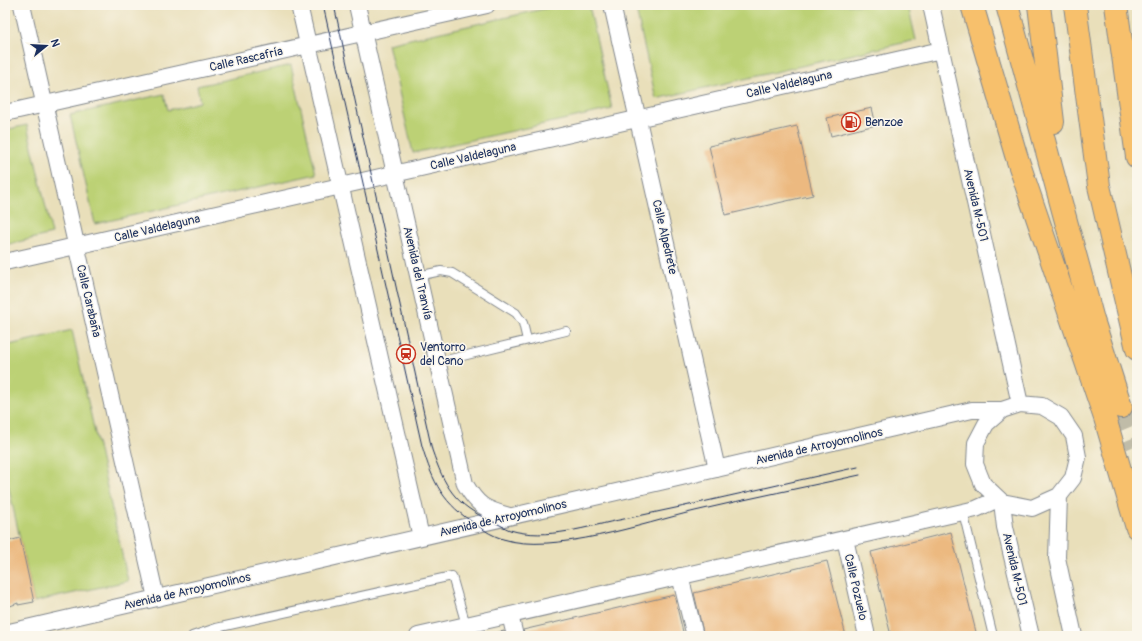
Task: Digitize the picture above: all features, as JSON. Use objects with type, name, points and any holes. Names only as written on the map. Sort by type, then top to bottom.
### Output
[{"type":"highway","points":[[972,5],[1016,155],[1105,418],[1137,528]]},
{"type":"highway","points":[[1008,5],[1093,320],[1121,407]]},
{"type":"highway","points":[[1039,5],[1048,96],[1073,246]]},
{"type":"highway","points":[[1075,5],[1099,186],[1137,349]]},
{"type":"highway","points":[[1116,5],[1137,157]]},
{"type":"street","name":"Calle Carabaña","points":[[22,5],[156,598]]},
{"type":"street","points":[[299,5],[420,537]]},
{"type":"street","name":"Avenida del Tranvía","points":[[357,5],[465,484],[474,499],[488,510],[510,516]]},
{"type":"street","name":"Calle Rascafría","points":[[5,113],[486,5]]},
{"type":"street","name":"Calle Alpedrete","points":[[612,5],[717,469]]},
{"type":"street","name":"Avenida M-501","points":[[931,5],[1020,404]]},
{"type":"street","name":"Calle Valdelaguna","points":[[5,262],[941,50]]},
{"type":"street","points":[[418,636],[976,509],[1000,501],[1032,508],[1060,496],[1073,478],[1078,457],[1074,436],[1061,417],[1042,406],[1020,404],[1002,410],[986,424],[976,443],[975,464],[983,484],[1000,501]]},
{"type":"street","name":"Avenida de Arroyomolinos","points":[[5,633],[972,410],[1002,410]]},
{"type":"street","points":[[1060,496],[1057,558],[1074,636]]},
{"type":"street","name":"Avenida M-501","points":[[1000,501],[1031,636]]},
{"type":"street","name":"Calle Pozuelo","points":[[845,539],[867,636]]},
{"type":"street","points":[[680,576],[695,636]]},
{"type":"street","points":[[510,615],[515,636]]},
{"type":"lane","points":[[418,276],[442,271],[452,273],[516,313],[523,322],[527,340]]},
{"type":"lane","points":[[438,362],[566,331]]},
{"type":"lane","points":[[963,512],[994,636]]},
{"type":"lane","points":[[192,636],[216,628],[452,576],[466,625]]},
{"type":"green space","points":[[561,5],[589,5],[612,109],[413,153],[388,44]]},
{"type":"green space","points":[[635,5],[908,5],[916,40],[656,99]]},
{"type":"green space","points":[[291,65],[316,174],[95,224],[70,115],[164,94],[168,110],[200,102],[197,86]]},
{"type":"green space","points":[[27,125],[52,234],[5,245],[5,130]]},
{"type":"green space","points":[[72,330],[128,581],[34,602],[5,471],[5,346]]},
{"type":"building","name":"Benzoe","points":[[872,108],[876,125],[831,136],[827,118]]},
{"type":"building","points":[[797,126],[813,195],[725,215],[709,146]]},
{"type":"building","points":[[951,532],[977,636],[891,636],[871,552]]},
{"type":"building","points":[[20,538],[34,602],[18,605],[18,603],[5,608],[5,542]]},
{"type":"building","points":[[827,561],[846,636],[704,636],[694,593]]},
{"type":"building","points":[[674,595],[684,636],[525,636],[523,630]]},
{"type":"building","points":[[504,631],[505,636],[487,636],[487,635]]},
{"type":"tunnel","points":[[1121,407],[1137,445]]},
{"type":"tram line","points":[[323,5],[422,446],[430,471],[441,492],[465,517],[499,538],[524,543],[547,543],[599,536],[716,506],[860,475]]},
{"type":"tram line","points":[[334,5],[432,450],[447,484],[452,493],[460,501],[478,515],[510,530],[538,534],[553,533],[682,507],[858,467]]},
{"type":"place","name":"Benzoe","points":[[851,122]]},
{"type":"place","name":"Ventorro del Cano","points":[[406,354]]}]
